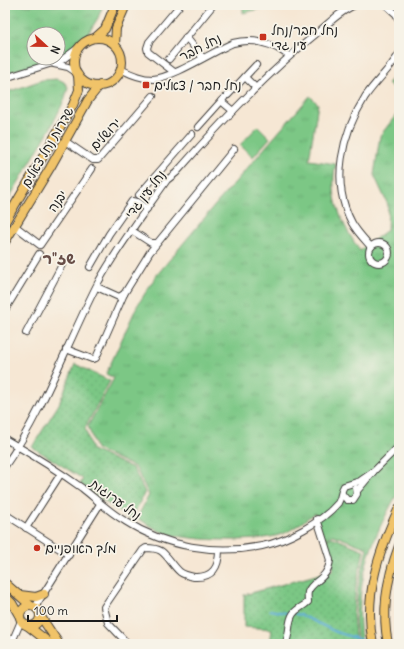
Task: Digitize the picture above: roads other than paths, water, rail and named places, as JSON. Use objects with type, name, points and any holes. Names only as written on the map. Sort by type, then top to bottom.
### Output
[{"type":"main road","points":[[96,38],[105,29],[115,5]]},
{"type":"main road","points":[[115,45],[116,28],[126,5]]},
{"type":"main road","points":[[96,38],[106,39],[115,45],[121,56],[120,69],[113,80],[100,85],[89,84],[77,74],[74,60],[78,48],[86,41],[96,38]]},
{"type":"main road","name":"שדרות נחל צאלים","points":[[5,222],[73,105],[79,90],[77,74]]},
{"type":"main road","name":"שדרות נחל צאלים","points":[[5,242],[66,141],[88,100],[100,85]]},
{"type":"main road","points":[[373,644],[370,614],[371,587],[378,558],[399,508]]},
{"type":"main road","points":[[388,644],[385,616],[386,590],[392,563],[399,546]]},
{"type":"main road","points":[[5,583],[34,607],[59,644]]},
{"type":"main road","points":[[19,595],[36,597],[44,594]]},
{"type":"main road","points":[[5,596],[12,603],[25,623],[51,644]]},
{"type":"main road","points":[[25,623],[22,610],[34,607]]},
{"type":"main road","points":[[25,623],[37,624],[41,617]]},
{"type":"street","points":[[174,72],[148,52],[147,48],[149,42],[180,5]]},
{"type":"street","points":[[169,59],[213,5]]},
{"type":"street","name":"נחל עין גדי","points":[[5,466],[33,421],[97,286],[131,230],[167,180],[176,174],[233,111],[289,56],[339,14],[355,5]]},
{"type":"street","points":[[386,5],[396,14],[399,20]]},
{"type":"street","points":[[186,37],[203,58]]},
{"type":"street","name":"נחל חבר","points":[[120,69],[135,76],[152,79],[174,72],[233,43],[243,40],[254,40],[278,46],[289,56]]},
{"type":"street","points":[[66,58],[78,48]]},
{"type":"street","points":[[371,248],[353,224],[348,213],[342,187],[340,168],[342,150],[348,128],[357,110],[399,54]]},
{"type":"street","points":[[198,127],[256,65]]},
{"type":"street","points":[[5,78],[44,66]]},
{"type":"street","points":[[62,66],[68,67],[77,74]]},
{"type":"street","points":[[245,77],[256,88]]},
{"type":"street","name":"ירושלים","points":[[66,141],[93,160],[98,160],[153,96]]},
{"type":"street","points":[[224,98],[233,111]]},
{"type":"street","points":[[139,195],[192,134]]},
{"type":"street","points":[[66,350],[92,359],[96,358],[124,294],[157,243],[234,149]]},
{"type":"street","points":[[165,165],[176,174]]},
{"type":"street","name":"יבנה","points":[[15,226],[40,245],[92,169]]},
{"type":"street","points":[[90,267],[109,234],[132,201],[137,202],[147,208]]},
{"type":"street","points":[[131,230],[151,243],[157,243]]},
{"type":"street","points":[[5,310],[39,254]]},
{"type":"street","points":[[26,333],[64,261]]},
{"type":"street","points":[[97,286],[119,297],[124,294]]},
{"type":"street","name":"נחל ערוגות","points":[[5,439],[81,488],[100,504],[125,521],[161,539],[199,548],[235,550],[268,545],[286,539],[346,500]]},
{"type":"street","points":[[373,472],[360,481],[344,487],[342,494],[346,500],[355,499],[357,491],[398,446]]},
{"type":"street","points":[[26,528],[60,475]]},
{"type":"street","points":[[351,485],[357,491]]},
{"type":"street","name":"נחל ערוגות","points":[[334,507],[342,494]]},
{"type":"street","points":[[34,607],[44,594],[100,504]]},
{"type":"street","points":[[5,514],[68,555]]},
{"type":"street","points":[[285,644],[289,638],[290,623],[294,612],[308,602],[309,591],[326,574],[330,566],[330,560],[317,519]]},
{"type":"street","points":[[128,644],[108,623],[104,607],[142,550],[146,548],[159,550],[181,573],[199,577],[208,576],[214,571],[219,560],[219,550]]},
{"type":"street","points":[[12,642],[25,623]]},
{"type":"waterway","points":[[5,11],[10,5]]},
{"type":"waterway","points":[[270,610],[291,614]]},
{"type":"waterway","points":[[295,614],[301,615],[336,632],[371,643]]},
{"type":"place","name":"נחל חבר/נחל עין גדי","points":[[263,37]]},
{"type":"place","name":"נחל חבר / צאלים","points":[[146,85]]},
{"type":"place","name":"מלך האופניים","points":[[37,548]]},
{"type":"district","name":"שז\"ר","points":[[59,259]]}]
